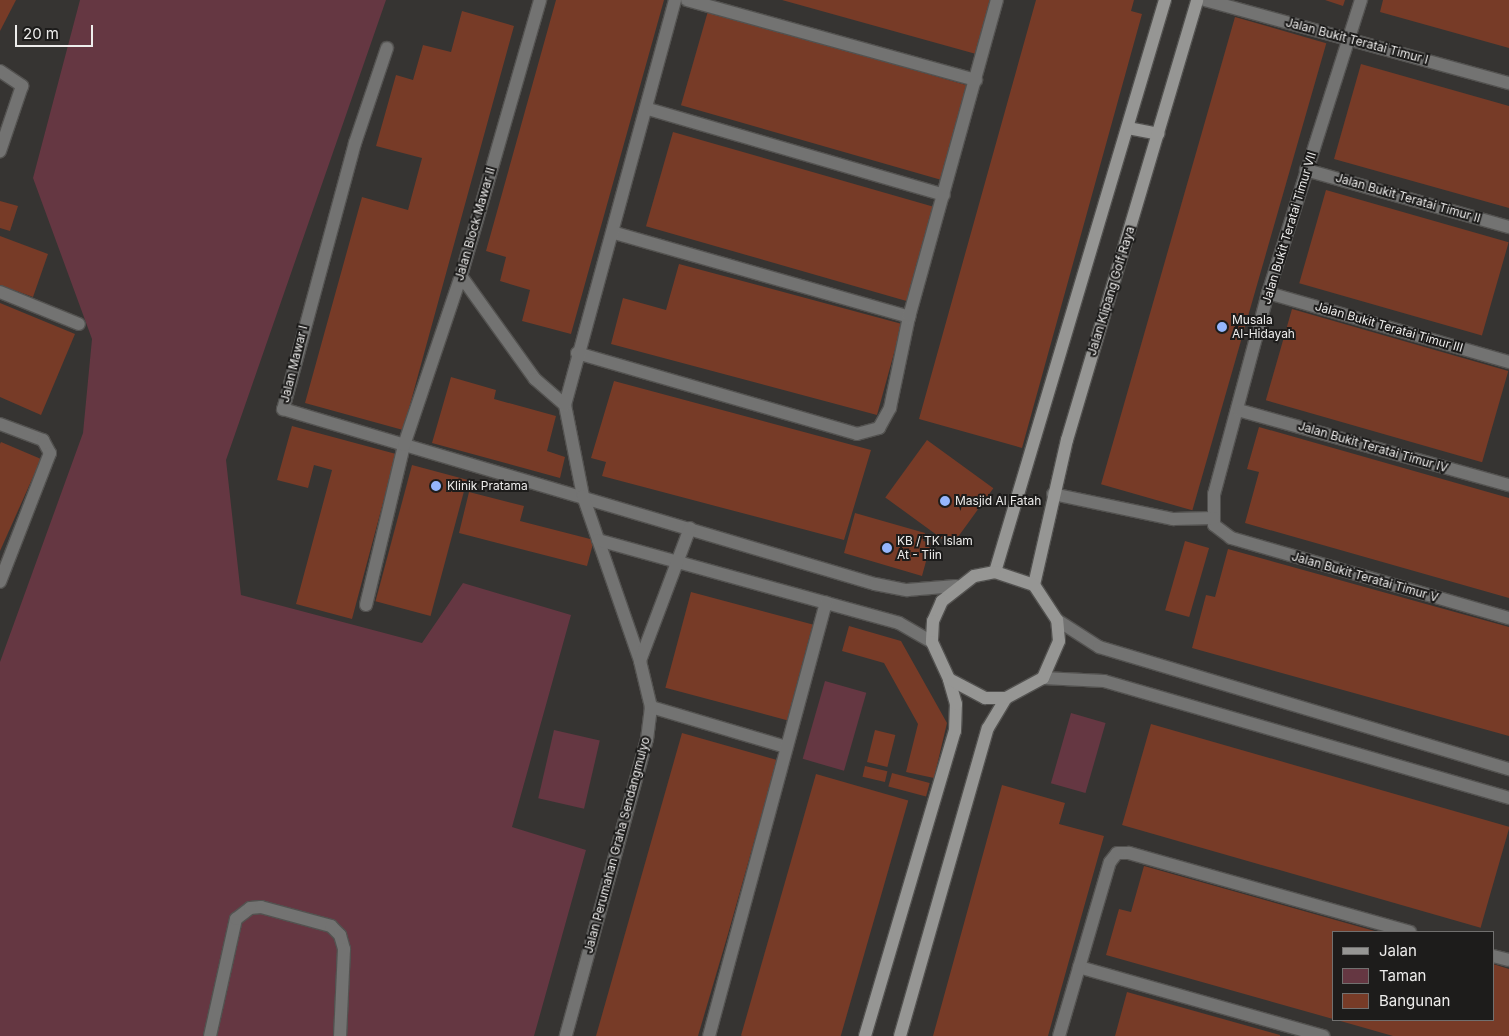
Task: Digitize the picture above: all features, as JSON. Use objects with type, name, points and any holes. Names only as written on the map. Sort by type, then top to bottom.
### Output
[{"type":"main road","points":[[995,572],[1165,0]]},
{"type":"main road","name":"Jalan Klipang Golf Raya","points":[[1034,585],[1053,494],[1197,0]]},
{"type":"main road","points":[[1128,128],[1158,134]]},
{"type":"main road","points":[[865,1036],[955,731],[956,704],[949,679],[932,642],[936,614],[956,586],[974,576],[995,572],[1034,585],[1057,620],[1059,641],[1043,678],[1006,698],[986,698],[949,679]]},
{"type":"main road","points":[[900,1036],[988,728],[1006,698]]},
{"type":"street","name":"Jalan Block Mawar II","points":[[366,605],[404,445],[461,276],[540,0]]},
{"type":"street","points":[[461,276],[535,379],[565,405],[577,353],[615,233],[675,0]]},
{"type":"street","points":[[687,0],[976,80]]},
{"type":"street","points":[[577,353],[865,435],[879,428],[888,414],[909,317],[976,80],[996,0]]},
{"type":"street","name":"Jalan Bukit Teratai Timur I","points":[[1205,0],[1509,83]]},
{"type":"street","name":"Jalan Bukit Teratai Timur VII","points":[[1221,534],[1214,518],[1214,494],[1268,293],[1360,0]]},
{"type":"street","name":"Jalan Mawar I","points":[[387,48],[352,152],[283,409],[583,496]]},
{"type":"street","points":[[0,72],[22,86],[0,151]]},
{"type":"street","points":[[648,109],[944,195]]},
{"type":"street","name":"Jalan Bukit Teratai Timur II","points":[[1306,170],[1509,227]]},
{"type":"street","points":[[615,233],[909,317]]},
{"type":"street","points":[[0,292],[79,324]]},
{"type":"street","name":"Jalan Bukit Teratai Timur III","points":[[1268,293],[1509,362]]},
{"type":"street","name":"Jalan Perumahan Graha Sendangmulyo","points":[[565,405],[583,496],[640,661],[651,707],[647,739],[566,1036]]},
{"type":"street","name":"Jalan Bukit Teratai Timur IV","points":[[1238,410],[1509,486]]},
{"type":"street","points":[[0,424],[43,440],[50,448],[40,488],[0,582]]},
{"type":"street","points":[[1053,494],[1181,520],[1214,518]]},
{"type":"street","points":[[583,496],[875,584],[908,590],[956,586]]},
{"type":"street","points":[[640,661],[690,528]]},
{"type":"street","name":"Jalan Bukit Teratai Timur V","points":[[1221,534],[1509,618]]},
{"type":"street","points":[[598,540],[899,623],[932,642]]},
{"type":"street","points":[[709,1036],[826,603]]},
{"type":"street","points":[[1057,620],[1099,647],[1509,769]]},
{"type":"street","points":[[1043,678],[1104,681],[1509,798]]},
{"type":"street","points":[[651,707],[786,748]]},
{"type":"street","points":[[1058,1036],[1110,862],[1123,852],[1406,931]]},
{"type":"street","points":[[210,1036],[236,919],[250,908],[261,907],[331,926],[340,935],[344,948],[340,1036]]},
{"type":"street","points":[[1494,956],[1509,960]]},
{"type":"street","points":[[1079,967],[1323,1036]]},
{"type":"green space","points":[[80,0],[386,0],[226,460],[241,595],[422,643],[463,583],[571,615],[512,827],[586,850],[534,1036],[0,1036],[0,662],[83,433],[92,339],[33,178]]},
{"type":"green space","points":[[825,681],[866,693],[844,771],[803,759]]},
{"type":"green space","points":[[1071,713],[1106,723],[1085,793],[1051,783]]},
{"type":"green space","points":[[554,730],[600,741],[584,809],[538,798]]},
{"type":"building","points":[[0,0],[16,0],[0,31]]},
{"type":"building","points":[[556,0],[664,0],[571,334],[522,321],[530,290],[500,281],[506,257],[486,251]]},
{"type":"building","points":[[782,0],[991,0],[976,54]]},
{"type":"building","points":[[1036,0],[1134,0],[1131,11],[1142,14],[1022,448],[919,419]]},
{"type":"building","points":[[1325,0],[1345,0],[1343,6]]},
{"type":"building","points":[[1383,0],[1509,0],[1509,48],[1380,12]]},
{"type":"building","points":[[462,11],[514,26],[403,430],[305,403],[362,197],[408,210],[422,158],[376,146],[396,75],[413,80],[423,45],[451,52]]},
{"type":"building","points":[[708,11],[969,86],[942,180],[681,105]]},
{"type":"building","points":[[1235,17],[1326,43],[1192,510],[1101,484]]},
{"type":"building","points":[[1361,64],[1509,106],[1509,208],[1334,159]]},
{"type":"building","points":[[673,132],[934,207],[906,301],[646,226]]},
{"type":"building","points":[[1326,190],[1509,242],[1482,336],[1299,283]]},
{"type":"building","points":[[0,201],[18,206],[10,231],[0,228]]},
{"type":"building","points":[[0,236],[48,254],[33,297],[0,285]]},
{"type":"building","points":[[679,264],[902,324],[877,415],[611,344],[623,298],[666,310]]},
{"type":"building","points":[[0,303],[75,334],[41,415],[0,397]]},
{"type":"building","points":[[1292,309],[1508,371],[1482,462],[1266,400]]},
{"type":"building","points":[[451,377],[496,390],[494,399],[556,416],[547,451],[565,457],[560,478],[432,443]]},
{"type":"building","points":[[614,381],[871,450],[844,540],[602,476],[606,462],[591,458]]},
{"type":"building","points":[[292,426],[396,454],[352,619],[296,604],[332,470],[314,465],[308,488],[277,480]]},
{"type":"building","points":[[1259,427],[1509,498],[1509,598],[1245,523],[1259,472],[1247,469]]},
{"type":"building","points":[[927,440],[993,488],[952,546],[885,497]]},
{"type":"building","points":[[1,442],[41,459],[0,551],[0,444]]},
{"type":"building","points":[[412,465],[467,480],[431,616],[376,601]]},
{"type":"building","points":[[469,492],[524,506],[520,521],[594,540],[587,566],[459,533]]},
{"type":"building","name":"KB / TK Islam At - Tiin","points":[[855,513],[925,533],[923,541],[931,543],[922,576],[844,553]]},
{"type":"building","points":[[1185,541],[1209,548],[1189,617],[1165,610]]},
{"type":"building","points":[[1228,549],[1509,627],[1509,736],[1192,648],[1206,595],[1215,597]]},
{"type":"building","points":[[691,592],[813,625],[787,720],[665,688]]},
{"type":"building","points":[[849,626],[901,641],[947,723],[934,778],[906,772],[918,724],[884,663],[842,651]]},
{"type":"building","points":[[1151,724],[1509,827],[1481,928],[1122,825]]},
{"type":"building","points":[[875,730],[895,735],[887,767],[867,762]]},
{"type":"building","points":[[682,733],[777,760],[728,934],[698,1036],[596,1036]]},
{"type":"building","points":[[865,766],[887,771],[885,782],[863,777]]},
{"type":"building","points":[[892,773],[930,783],[926,797],[888,787]]},
{"type":"building","points":[[816,774],[908,800],[841,1036],[741,1035]]},
{"type":"building","points":[[1002,785],[1065,803],[1059,824],[1104,836],[1048,1036],[933,1036]]},
{"type":"building","points":[[1144,866],[1374,931],[1332,931],[1332,1019],[1106,955],[1119,909],[1131,912]]},
{"type":"building","points":[[1494,964],[1509,969],[1509,1036],[1393,1036],[1340,1021],[1494,1021]]},
{"type":"building","points":[[1127,992],[1280,1035],[1280,1036],[1115,1036]]},
{"type":"place","name":"Musala Al-Hidayah","points":[[1222,327]]},
{"type":"place","name":"Klinik Pratama","points":[[436,486]]},
{"type":"place","name":"Masjid Al Fatah","points":[[945,501]]},
{"type":"place","name":"KB / TK Islam At - Tiin","points":[[887,548]]}]
